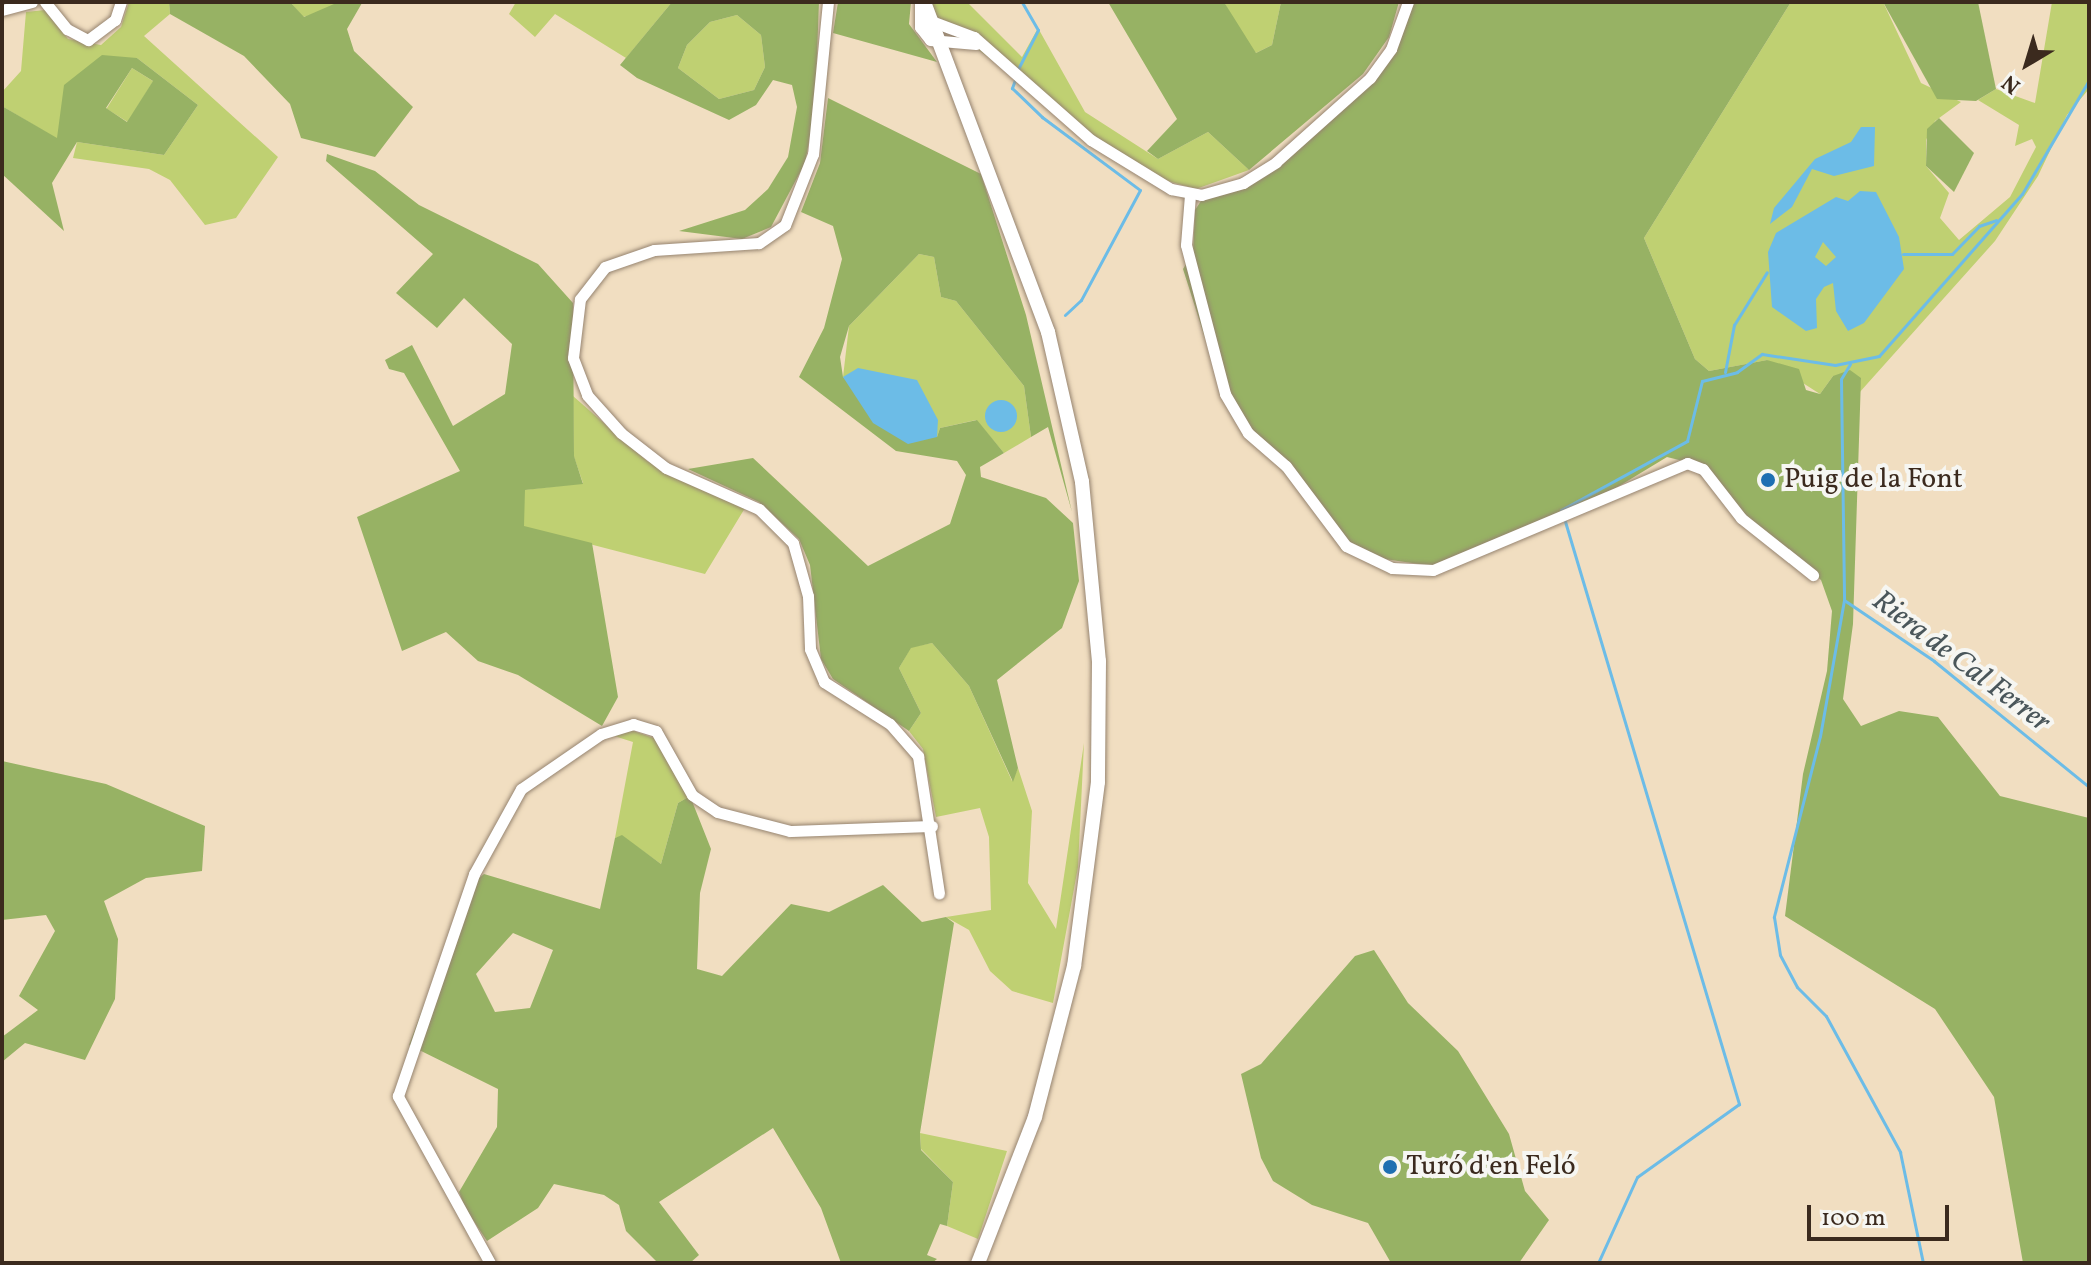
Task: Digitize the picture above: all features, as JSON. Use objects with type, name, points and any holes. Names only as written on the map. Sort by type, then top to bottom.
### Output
[{"type":"main road","points":[[922,2],[949,63],[1034,283],[1062,386],[1091,543],[1099,661],[1096,797],[1074,966],[1035,1117],[978,1263]]},
{"type":"street","points":[[2,10],[32,2]]},
{"type":"street","points":[[45,2],[67,29],[88,40],[115,20],[121,2]]},
{"type":"street","points":[[828,2],[813,154],[785,225],[759,243],[654,250],[605,267],[580,299],[573,358],[587,395],[621,433],[666,468],[759,509],[793,543],[815,666],[840,695],[909,741],[923,772],[939,893]]},
{"type":"street","points":[[922,2],[920,27],[941,43],[984,46]]},
{"type":"street","points":[[931,21],[984,46],[1070,126],[1190,195],[1243,183],[1287,152],[1370,78],[1391,49],[1408,2]]},
{"type":"street","points":[[941,43],[953,31]]},
{"type":"street","points":[[949,63],[961,42]]},
{"type":"street","points":[[1190,195],[1186,245],[1225,394],[1248,433],[1286,466],[1346,546],[1392,568],[1433,570],[1687,463],[1703,469],[1741,518],[1813,575]]},
{"type":"street","points":[[490,1263],[398,1096],[474,874],[521,789],[601,734],[633,724],[656,731],[692,795],[717,812],[779,830],[932,826]]},
{"type":"green space","points":[[129,2],[169,2],[170,14],[144,36],[278,157],[236,218],[205,225],[170,180],[149,169],[73,158],[77,142],[164,155],[198,105],[137,58],[57,139],[2,106],[2,92],[21,71],[26,12],[45,10],[68,39],[101,45],[121,27]]},
{"type":"green space","points":[[169,2],[290,2],[304,17],[334,4],[362,3],[347,29],[354,51],[413,107],[375,157],[301,138],[290,104],[244,56],[170,14]]},
{"type":"green space","points":[[290,2],[364,2],[303,17]]},
{"type":"green space","points":[[516,2],[672,2],[626,58],[555,14],[535,37],[509,14]]},
{"type":"green space","points":[[672,2],[819,2],[815,110],[805,163],[771,227],[742,239],[679,231],[745,210],[768,189],[788,157],[797,107],[792,85],[773,80],[756,105],[729,120],[637,78],[620,65]],"holes":[[[737,15],[761,35],[765,67],[754,90],[719,99],[678,68],[687,45],[710,22]]]},
{"type":"green space","points":[[838,2],[911,2],[909,24],[937,62],[833,33]]},
{"type":"green space","points":[[931,2],[967,2],[1022,57],[1038,28],[1085,112],[1158,159],[1208,132],[1249,170],[1196,189],[1161,179],[1075,124],[938,19]]},
{"type":"green space","points":[[1108,2],[1224,2],[1256,53],[1272,45],[1281,2],[1399,2],[1389,37],[1363,74],[1249,170],[1208,132],[1158,159],[1147,151],[1177,119]]},
{"type":"green space","points":[[1224,2],[1281,2],[1272,45],[1256,53],[1249,48]]},
{"type":"green space","points":[[1411,2],[1791,2],[1644,238],[1695,359],[1709,371],[1767,360],[1799,369],[1806,390],[1820,394],[1833,376],[1850,370],[1861,378],[1853,624],[1843,699],[1861,726],[1899,711],[1938,717],[2000,796],[2089,818],[2089,1263],[2023,1263],[1994,1097],[1935,1009],[1785,916],[1803,774],[1827,671],[1832,611],[1821,580],[1731,505],[1695,464],[1667,457],[1611,491],[1433,566],[1384,559],[1338,536],[1242,423],[1219,382],[1183,269],[1193,253],[1195,210],[1201,201],[1246,188],[1279,166],[1395,51]]},
{"type":"green space","points":[[1791,2],[1883,2],[1921,83],[1961,102],[1935,121],[1926,140],[1926,166],[1949,193],[1940,218],[1959,240],[2010,197],[2036,147],[2032,139],[2015,146],[2019,125],[1978,100],[1996,89],[2035,103],[2052,2],[2089,2],[2089,89],[2067,115],[2038,176],[1995,241],[1859,393],[1861,378],[1833,376],[1820,394],[1767,360],[1709,371],[1695,359],[1644,238]]},
{"type":"green space","points":[[1883,2],[1978,2],[1996,89],[1976,101],[1937,99]]},
{"type":"green space","points":[[737,15],[761,35],[765,67],[754,90],[719,99],[678,68],[687,45],[710,22]]},
{"type":"green space","points":[[102,55],[137,58],[198,105],[164,155],[77,142],[52,183],[64,231],[2,174],[2,106],[57,138],[64,85]],"holes":[[[132,68],[153,81],[127,122],[106,108]]]},
{"type":"green space","points":[[132,68],[153,81],[128,122],[107,109]]},
{"type":"green space","points":[[828,98],[981,174],[1026,315],[1072,512],[1048,427],[1031,437],[1024,386],[956,301],[941,297],[934,257],[919,254],[849,326],[840,357],[843,377],[937,437],[940,428],[977,420],[1004,453],[980,467],[981,477],[1046,498],[1073,523],[1079,581],[1062,628],[997,680],[1018,768],[1013,782],[969,686],[932,643],[911,648],[899,668],[921,713],[909,731],[833,679],[821,659],[810,565],[799,539],[759,502],[688,469],[753,458],[868,566],[950,524],[966,475],[957,461],[896,451],[799,377],[824,328],[842,259],[833,226],[801,212],[820,163]]},
{"type":"green space","points":[[1939,118],[1974,153],[1954,192],[1926,166],[1927,129]]},
{"type":"green space","points":[[327,154],[375,171],[419,205],[538,264],[573,303],[574,456],[583,484],[525,490],[524,526],[592,543],[618,697],[602,726],[518,675],[478,661],[446,632],[402,651],[357,517],[460,471],[404,373],[389,369],[385,360],[412,345],[453,426],[505,394],[512,344],[464,298],[437,328],[396,293],[433,254],[326,161]]},
{"type":"green space","points":[[919,254],[934,257],[941,297],[956,301],[1024,386],[1031,437],[1004,453],[976,420],[940,428],[937,437],[843,377],[849,326]]},
{"type":"green space","points":[[573,396],[647,461],[745,508],[705,574],[524,527],[524,490],[583,483],[574,457]]},
{"type":"green space","points":[[932,643],[969,686],[1012,781],[1018,768],[1032,811],[1028,883],[1056,929],[1084,743],[1078,867],[1053,1003],[1012,991],[990,971],[969,930],[946,917],[991,910],[989,837],[980,808],[936,817],[923,749],[909,731],[921,713],[899,668],[911,647]]},
{"type":"green space","points":[[628,729],[659,740],[690,796],[678,803],[661,864],[622,836],[615,838],[633,742],[611,735]]},
{"type":"green space","points":[[2,761],[106,784],[205,826],[202,871],[146,878],[104,901],[118,939],[115,999],[85,1060],[25,1043],[2,1062],[2,1037],[38,1010],[19,996],[55,931],[46,915],[2,920]]},
{"type":"green space","points":[[690,796],[711,849],[700,893],[697,969],[722,976],[791,904],[829,912],[883,885],[922,922],[946,917],[954,923],[920,1133],[921,1150],[953,1182],[947,1226],[940,1224],[927,1255],[937,1259],[932,1263],[841,1263],[821,1208],[773,1128],[659,1202],[699,1255],[690,1263],[658,1263],[626,1231],[619,1205],[604,1195],[554,1184],[538,1208],[487,1241],[465,1208],[459,1192],[497,1127],[498,1089],[409,1045],[469,886],[484,874],[600,909],[615,838],[622,835],[661,864],[678,803]],"holes":[[[513,933],[553,950],[530,1008],[495,1012],[476,974]]]},
{"type":"green space","points":[[1374,950],[1408,1003],[1458,1051],[1509,1134],[1525,1191],[1549,1220],[1519,1263],[1391,1263],[1368,1223],[1312,1205],[1273,1181],[1261,1158],[1241,1074],[1261,1064],[1355,956]]},
{"type":"green space","points":[[920,1133],[1007,1151],[978,1239],[947,1226],[953,1182],[921,1149]]},
{"type":"water","points":[[1861,127],[1875,127],[1874,166],[1834,176],[1812,169],[1792,207],[1770,224],[1774,208],[1815,159],[1851,142]]},
{"type":"water","points":[[1860,191],[1876,192],[1899,237],[1904,269],[1864,323],[1848,331],[1836,311],[1833,283],[1824,287],[1816,299],[1817,328],[1806,331],[1772,307],[1768,252],[1776,233],[1836,197],[1848,201]],"holes":[[[1823,242],[1836,257],[1826,266],[1815,257]]]},
{"type":"water","points":[[858,368],[917,380],[938,420],[937,437],[908,444],[873,423],[843,377]]},
{"type":"water","points":[[1001,400],[1013,404],[1017,416],[1013,428],[1001,432],[989,428],[985,416],[989,404]]},
{"type":"waterway","points":[[1018,69],[1038,30],[1022,2]]},
{"type":"waterway","points":[[1016,77],[1012,88],[1042,117],[1140,190],[1081,300],[1065,315]]},
{"type":"waterway","points":[[1561,510],[1687,441],[1702,381],[1737,372],[1762,354],[1835,365],[1879,356],[2022,194],[2089,80]]},
{"type":"waterway","points":[[1903,254],[1952,254],[1979,226],[1996,220]]},
{"type":"waterway","points":[[1725,372],[1734,325],[1767,272]]},
{"type":"waterway","name":"Riera de Cal Ferrer","points":[[1850,364],[1841,379],[1844,600],[1934,661],[2089,787]]},
{"type":"waterway","points":[[1564,518],[1739,1104],[1637,1177],[1598,1263]]},
{"type":"waterway","points":[[1844,600],[1820,736],[1774,917],[1780,955],[1797,987],[1826,1016],[1900,1152],[1923,1263]]},
{"type":"place","name":"Puig de la Font","points":[[1768,480]]},
{"type":"place","name":"Turó d'en Feló","points":[[1390,1167]]}]
